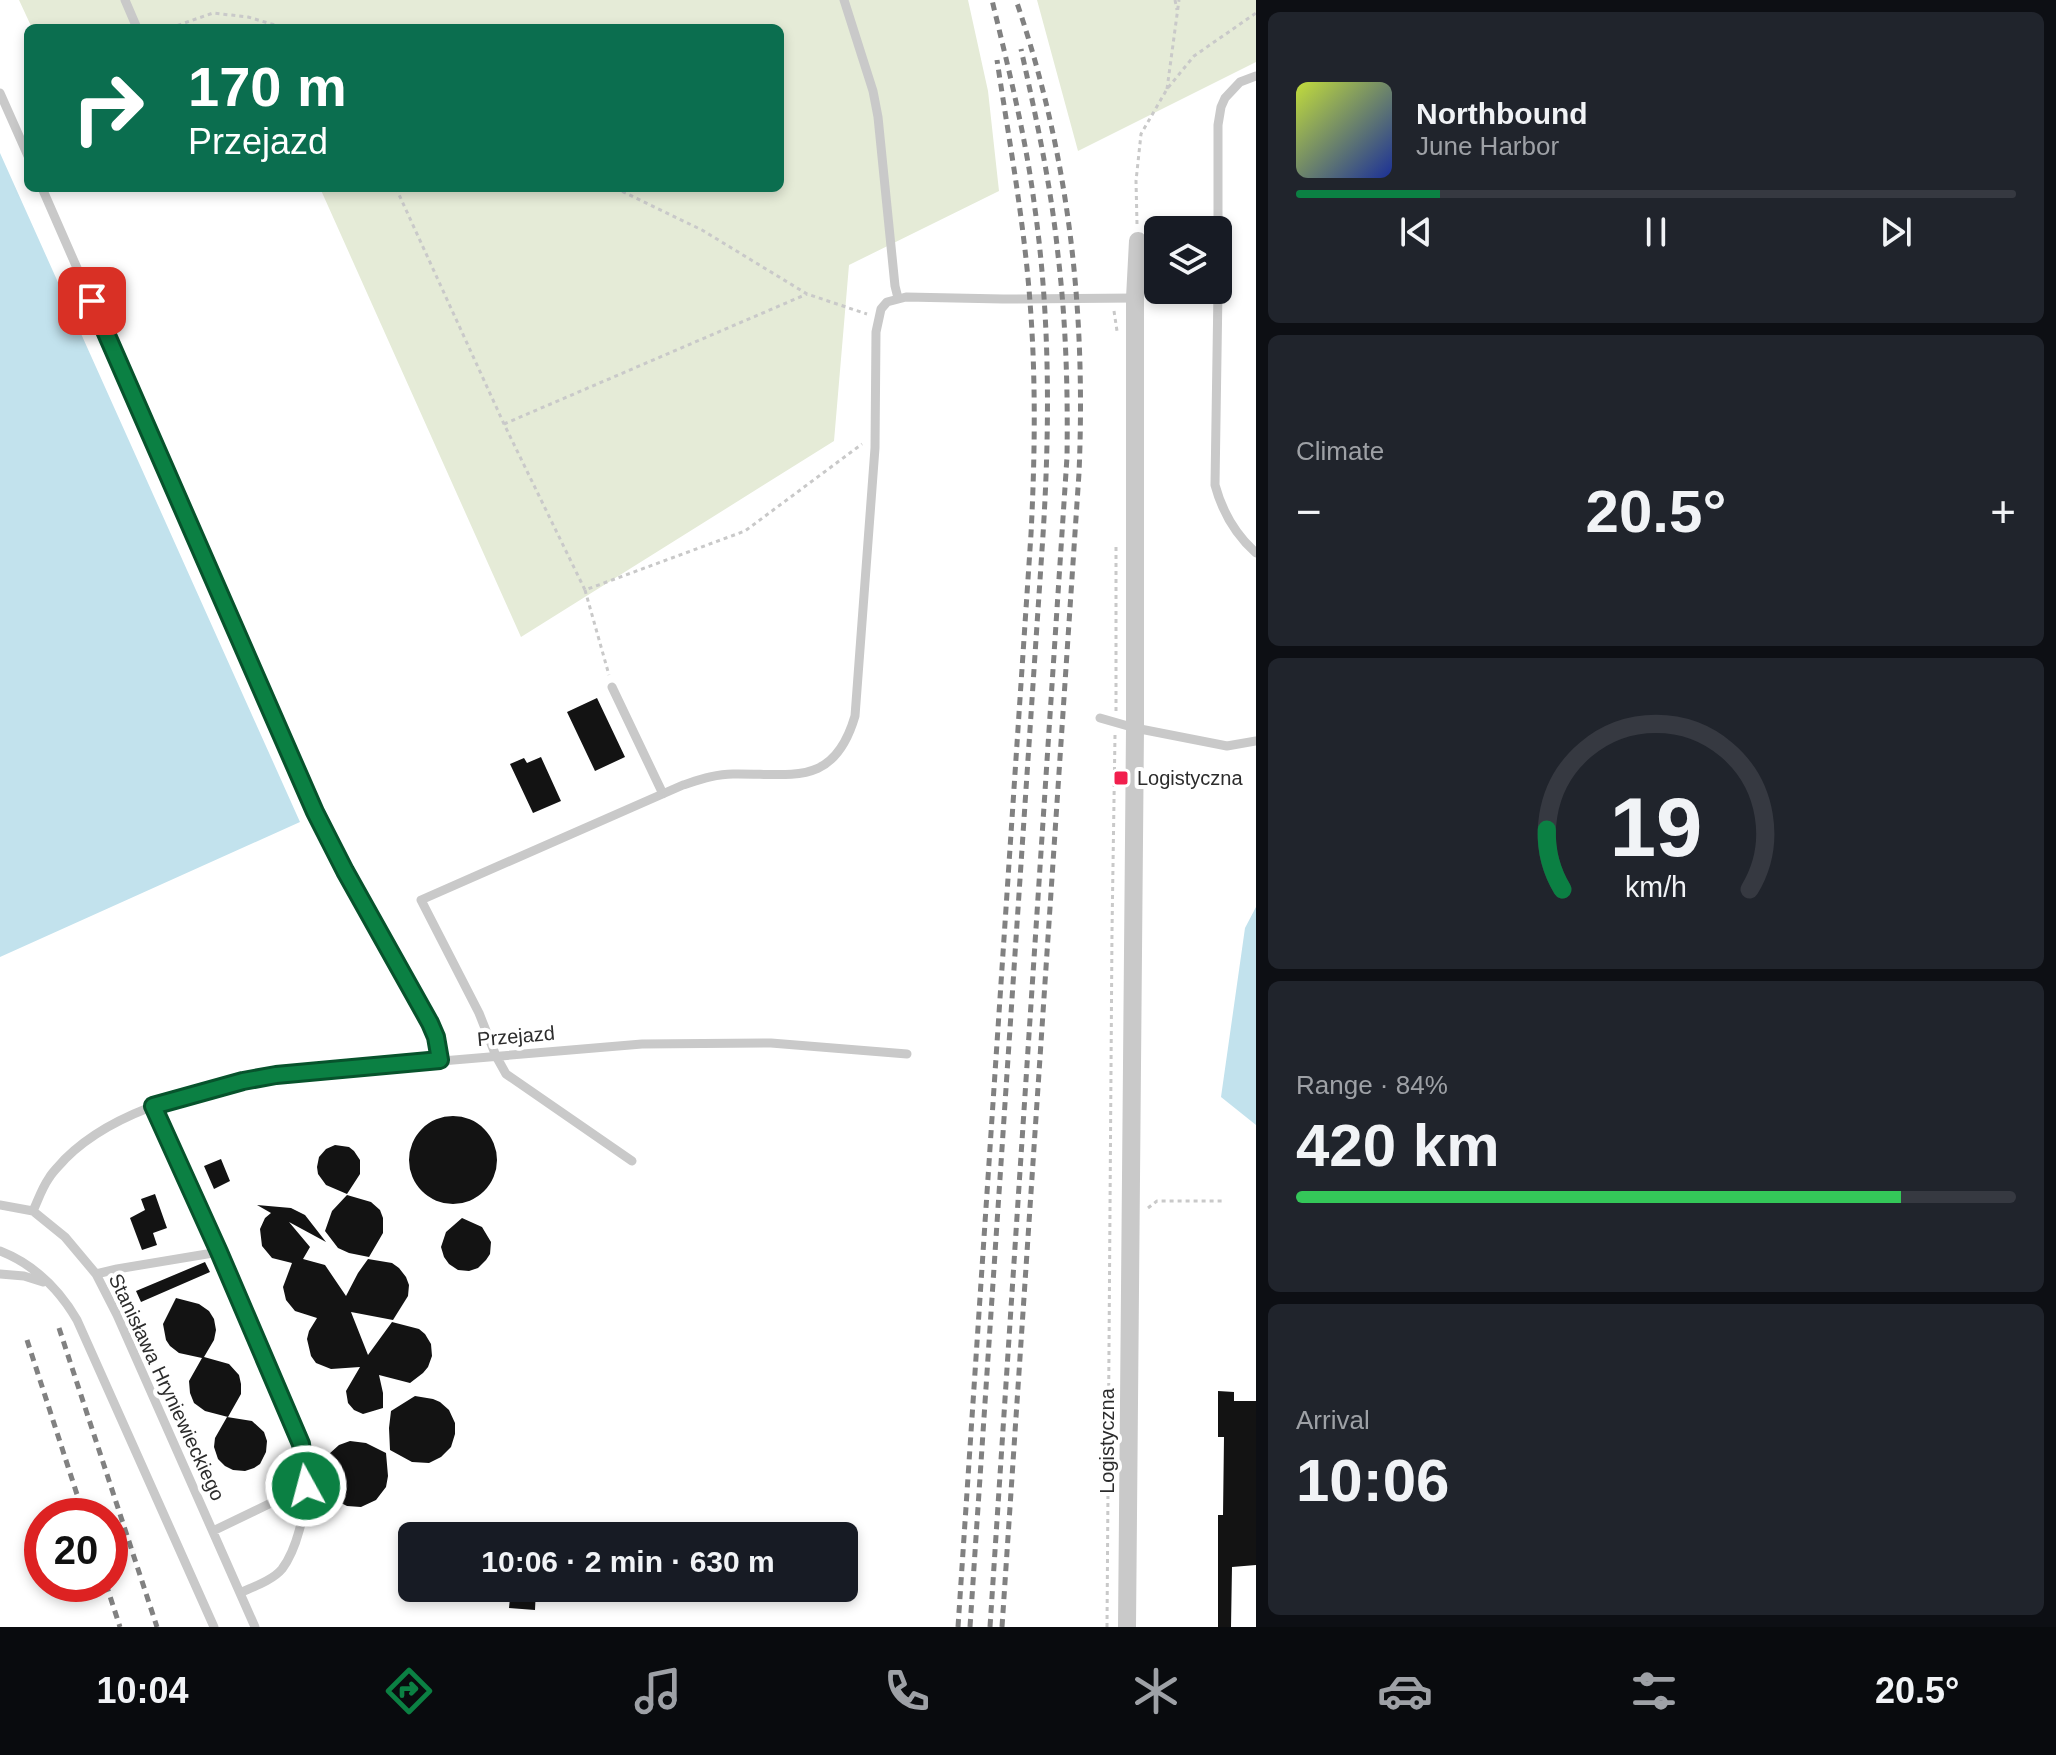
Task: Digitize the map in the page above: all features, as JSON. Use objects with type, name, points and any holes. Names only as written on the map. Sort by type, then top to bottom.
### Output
[{"type":"street","name":"Logistyczna","points":[[1127,1627],[1135,728],[1135,298],[1138,241]]},
{"type":"lane","points":[[125,0],[135,24]]},
{"type":"lane","points":[[844,0],[873,91],[878,117],[898,298]]},
{"type":"lane","points":[[1218,216],[1218,125],[1221,107],[1240,82],[1256,76]]},
{"type":"lane","points":[[0,93],[24,147]]},
{"type":"lane","points":[[44,192],[315,812],[430,1023],[440,1060]]},
{"type":"lane","points":[[632,1161],[506,1074],[479,1013],[421,900],[683,785],[728,774],[805,773],[831,760],[843,748],[855,716],[875,435],[876,332],[881,309],[887,302],[898,298],[1135,298]]},
{"type":"lane","points":[[1218,304],[1215,485],[1230,522],[1256,553]]},
{"type":"lane","points":[[612,687],[663,794]]},
{"type":"lane","points":[[1100,718],[1227,746],[1256,741]]},
{"type":"lane","name":"Przejazd","points":[[33,1211],[50,1175],[73,1152],[110,1125],[153,1106],[276,1075],[642,1044],[700,1042],[771,1043],[907,1054]]},
{"type":"lane","points":[[153,1106],[301,1444],[306,1486],[295,1543],[281,1570],[240,1593]]},
{"type":"lane","name":"Stanisława Hryniewieckiego","points":[[0,1205],[33,1211],[65,1237],[96,1274],[255,1627]]},
{"type":"lane","points":[[0,1251],[24,1263],[52,1287],[70,1308],[214,1627]]},
{"type":"lane","points":[[96,1274],[219,1252]]},
{"type":"lane","points":[[0,1274],[24,1276],[52,1287]]},
{"type":"lane","points":[[213,1531],[306,1486]]},
{"type":"path","points":[[1167,89],[1177,0]]},
{"type":"path","points":[[181,24],[213,13],[248,17],[272,24]]},
{"type":"path","points":[[1138,241],[1136,181],[1141,134],[1167,89],[1194,56],[1256,13]]},
{"type":"path","points":[[398,192],[504,424],[585,590],[612,687]]},
{"type":"path","points":[[623,192],[702,230],[807,294],[878,318]]},
{"type":"path","points":[[504,424],[807,294]]},
{"type":"path","points":[[585,590],[745,531],[875,435]]},
{"type":"path","points":[[1107,1627],[1111,962],[1116,723]]},
{"type":"path","points":[[1147,1209],[1157,1201],[1222,1201]]},
{"type":"path","points":[[1110,1227],[1131,1227]]},
{"type":"green space","points":[[19,0],[968,0],[988,91],[999,191],[849,265],[834,441],[521,637],[322,192],[784,192],[784,24],[30,24]]},
{"type":"green space","points":[[1037,0],[1256,0],[1256,62],[1078,151]]},
{"type":"water","points":[[0,153],[300,822],[0,957]]},
{"type":"water","points":[[1256,907],[1256,1125],[1221,1097],[1245,928]]},
{"type":"building","points":[[597,698],[625,757],[595,771],[567,712]]},
{"type":"building","points":[[541,757],[561,801],[533,813],[510,764],[524,758],[527,763]]},
{"type":"building","points":[[453,1116],[470,1119],[484,1129],[494,1143],[497,1160],[494,1177],[484,1191],[470,1201],[453,1204],[436,1201],[422,1191],[412,1177],[409,1160],[412,1143],[422,1129],[436,1119]]},
{"type":"building","points":[[335,1145],[349,1147],[360,1160],[360,1174],[347,1194],[326,1185],[318,1174],[319,1157]]},
{"type":"building","points":[[221,1159],[230,1181],[214,1189],[204,1166]]},
{"type":"building","points":[[155,1194],[167,1228],[153,1233],[157,1245],[142,1250],[130,1218],[145,1210],[141,1199]]},
{"type":"building","points":[[347,1195],[371,1202],[383,1218],[383,1233],[369,1257],[338,1248],[325,1231],[332,1211]]},
{"type":"building","points":[[257,1205],[291,1208],[305,1215],[326,1242],[289,1222],[310,1247],[303,1259],[325,1265],[346,1296],[368,1259],[392,1263],[406,1277],[408,1296],[393,1320],[351,1312],[368,1355],[392,1322],[419,1329],[431,1344],[432,1356],[428,1367],[410,1383],[379,1375],[383,1408],[363,1414],[348,1403],[346,1391],[360,1367],[331,1369],[316,1363],[311,1356],[307,1339],[317,1318],[295,1311],[286,1300],[283,1287],[292,1263],[272,1258],[262,1246],[260,1229],[271,1213]]},
{"type":"building","points":[[462,1218],[482,1227],[491,1242],[486,1260],[469,1271],[458,1270],[449,1264],[441,1247],[446,1232]]},
{"type":"building","points":[[205,1262],[210,1272],[141,1302],[136,1291]]},
{"type":"building","points":[[176,1298],[199,1304],[209,1311],[216,1330],[204,1357],[229,1364],[239,1375],[241,1394],[228,1417],[205,1411],[194,1403],[189,1381],[202,1358],[179,1353],[166,1340],[163,1324]]},
{"type":"building","points":[[1218,1391],[1234,1392],[1234,1401],[1256,1401],[1256,1565],[1232,1567],[1231,1627],[1218,1627],[1218,1515],[1223,1515],[1224,1437],[1218,1437]]},
{"type":"building","points":[[415,1396],[440,1402],[449,1410],[455,1423],[451,1447],[429,1463],[412,1462],[390,1450],[391,1411]]},
{"type":"building","points":[[227,1417],[252,1421],[264,1432],[266,1452],[254,1468],[233,1470],[218,1459],[215,1438]]},
{"type":"building","points":[[350,1441],[366,1443],[386,1453],[386,1487],[376,1500],[361,1507],[347,1506],[335,1500],[326,1491],[322,1478],[329,1454]]},
{"type":"building","points":[[510,1602],[535,1602],[535,1610],[509,1608]]},
{"type":"railway","points":[[970,1627],[1047,452],[1046,327],[1034,202],[1021,125],[992,0]]},
{"type":"railway","points":[[1002,1627],[1079,473],[1080,412],[1076,293],[1061,175],[1049,116],[1016,0]]},
{"type":"railway","points":[[990,1627],[1067,457],[1066,356],[1058,255],[1047,177],[1021,49]]},
{"type":"railway","points":[[958,1627],[1033,476],[1030,302],[1016,181],[997,60]]},
{"type":"railway","points":[[59,1328],[157,1627]]},
{"type":"railway","points":[[27,1340],[78,1498]]},
{"type":"railway","points":[[112,1602],[120,1627]]},
{"type":"place","name":"Logistyczna","points":[[1121,778]]},
{"type":"route","points":[[92,301],[315,812],[436,1037],[440,1060],[276,1075],[153,1106],[301,1444],[306,1486]]}]
